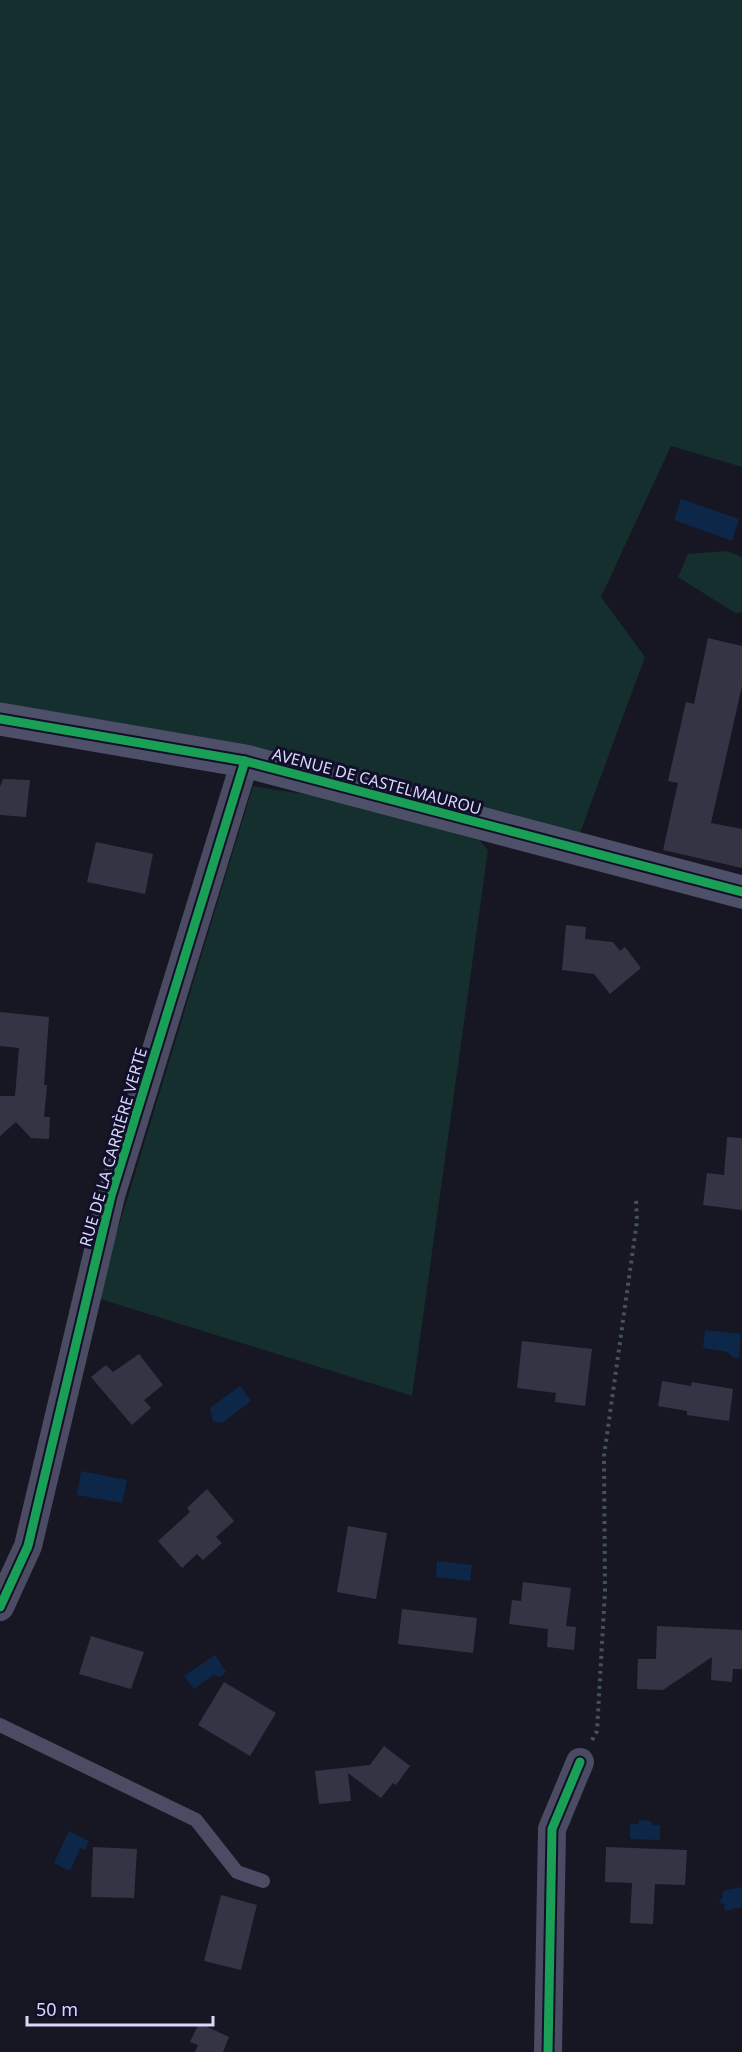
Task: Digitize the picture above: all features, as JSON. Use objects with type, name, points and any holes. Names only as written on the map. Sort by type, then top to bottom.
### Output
[{"type":"street","name":"AVENUE DE CASTELMAUROU","points":[[0,719],[245,761],[742,892]]},
{"type":"street","name":"RUE DE LA CARRIÈRE VERTE","points":[[0,1607],[28,1546],[111,1196],[245,761]]},
{"type":"street","points":[[549,2052],[552,1829],[580,1762]]},
{"type":"lane","points":[[0,1725],[196,1820],[237,1872],[263,1881]]},
{"type":"path","points":[[580,1762],[597,1731],[605,1591],[604,1456],[636,1221],[636,1198]]},
{"type":"green space","points":[[0,0],[742,0],[742,467],[671,446],[601,597],[645,657],[580,833],[0,703]]},
{"type":"green space","points":[[727,551],[742,557],[742,612],[735,613],[678,577],[688,554]]},
{"type":"green space","points":[[253,786],[335,799],[479,840],[488,850],[412,1396],[97,1298]]},
{"type":"water","points":[[681,499],[739,519],[732,541],[674,520]]},
{"type":"water","points":[[705,1330],[741,1334],[739,1358],[733,1358],[728,1352],[703,1348]]},
{"type":"water","points":[[240,1386],[251,1401],[222,1423],[213,1421],[210,1408]]},
{"type":"water","points":[[81,1471],[127,1480],[122,1503],[77,1495]]},
{"type":"water","points":[[437,1561],[472,1565],[470,1581],[436,1577]]},
{"type":"water","points":[[215,1655],[226,1672],[220,1677],[213,1675],[194,1689],[184,1676]]},
{"type":"water","points":[[639,1820],[651,1821],[652,1825],[660,1825],[660,1840],[630,1839],[630,1824],[639,1824]]},
{"type":"water","points":[[69,1831],[89,1841],[85,1850],[80,1848],[70,1871],[54,1863]]},
{"type":"water","points":[[742,1887],[742,1907],[725,1911],[724,1904],[719,1903],[723,1896],[722,1891]]},
{"type":"building","points":[[708,638],[742,646],[742,686],[711,823],[742,829],[742,868],[663,850],[678,783],[668,781],[686,702],[694,704]]},
{"type":"building","points":[[3,779],[30,780],[26,817],[0,815],[0,787]]},
{"type":"building","points":[[96,842],[153,854],[145,894],[87,882]]},
{"type":"building","points":[[566,925],[586,927],[585,939],[613,942],[620,951],[625,947],[641,968],[610,994],[594,974],[562,970]]},
{"type":"building","points":[[0,1012],[49,1017],[44,1117],[50,1117],[49,1139],[31,1138],[16,1122],[0,1136],[0,1096],[15,1096],[19,1048],[0,1046]]},
{"type":"building","points":[[727,1137],[742,1138],[742,1210],[703,1205],[707,1173],[724,1175]]},
{"type":"building","points":[[522,1341],[592,1349],[585,1406],[555,1402],[556,1393],[517,1388]]},
{"type":"building","points":[[139,1354],[163,1385],[144,1400],[151,1408],[132,1425],[91,1377],[106,1365],[113,1372]]},
{"type":"building","points":[[662,1381],[691,1386],[692,1382],[733,1389],[729,1421],[687,1415],[687,1411],[658,1406]]},
{"type":"building","points":[[207,1489],[234,1521],[216,1537],[222,1543],[203,1560],[197,1554],[182,1568],[158,1541],[190,1512],[187,1508]]},
{"type":"building","points":[[348,1526],[387,1533],[376,1599],[337,1592]]},
{"type":"building","points":[[523,1582],[571,1588],[566,1626],[576,1627],[574,1650],[547,1647],[548,1629],[509,1624],[512,1600],[521,1601]]},
{"type":"building","points":[[402,1609],[477,1618],[473,1653],[398,1644]]},
{"type":"building","points":[[657,1626],[742,1630],[742,1669],[733,1669],[732,1682],[711,1680],[712,1657],[663,1690],[637,1689],[638,1659],[656,1659]]},
{"type":"building","points":[[91,1636],[144,1652],[131,1689],[79,1674]]},
{"type":"building","points":[[224,1682],[276,1713],[250,1756],[198,1725]]},
{"type":"building","points":[[384,1746],[410,1766],[396,1785],[393,1783],[381,1798],[348,1773],[351,1801],[319,1804],[315,1771],[370,1765]]},
{"type":"building","points":[[93,1847],[137,1849],[134,1898],[91,1897]]},
{"type":"building","points":[[606,1847],[687,1850],[685,1885],[655,1884],[653,1924],[630,1923],[632,1883],[605,1882]]},
{"type":"building","points":[[221,1895],[257,1905],[241,1970],[204,1961]]},
{"type":"building","points":[[199,2023],[229,2037],[223,2052],[195,2052],[198,2045],[190,2042]]},
{"type":"cycle path","points":[[0,719],[245,761],[742,892]]},
{"type":"cycle path","points":[[0,1607],[28,1546],[111,1196],[245,761]]},
{"type":"cycle path","points":[[548,2052],[552,1829],[580,1762]]}]
